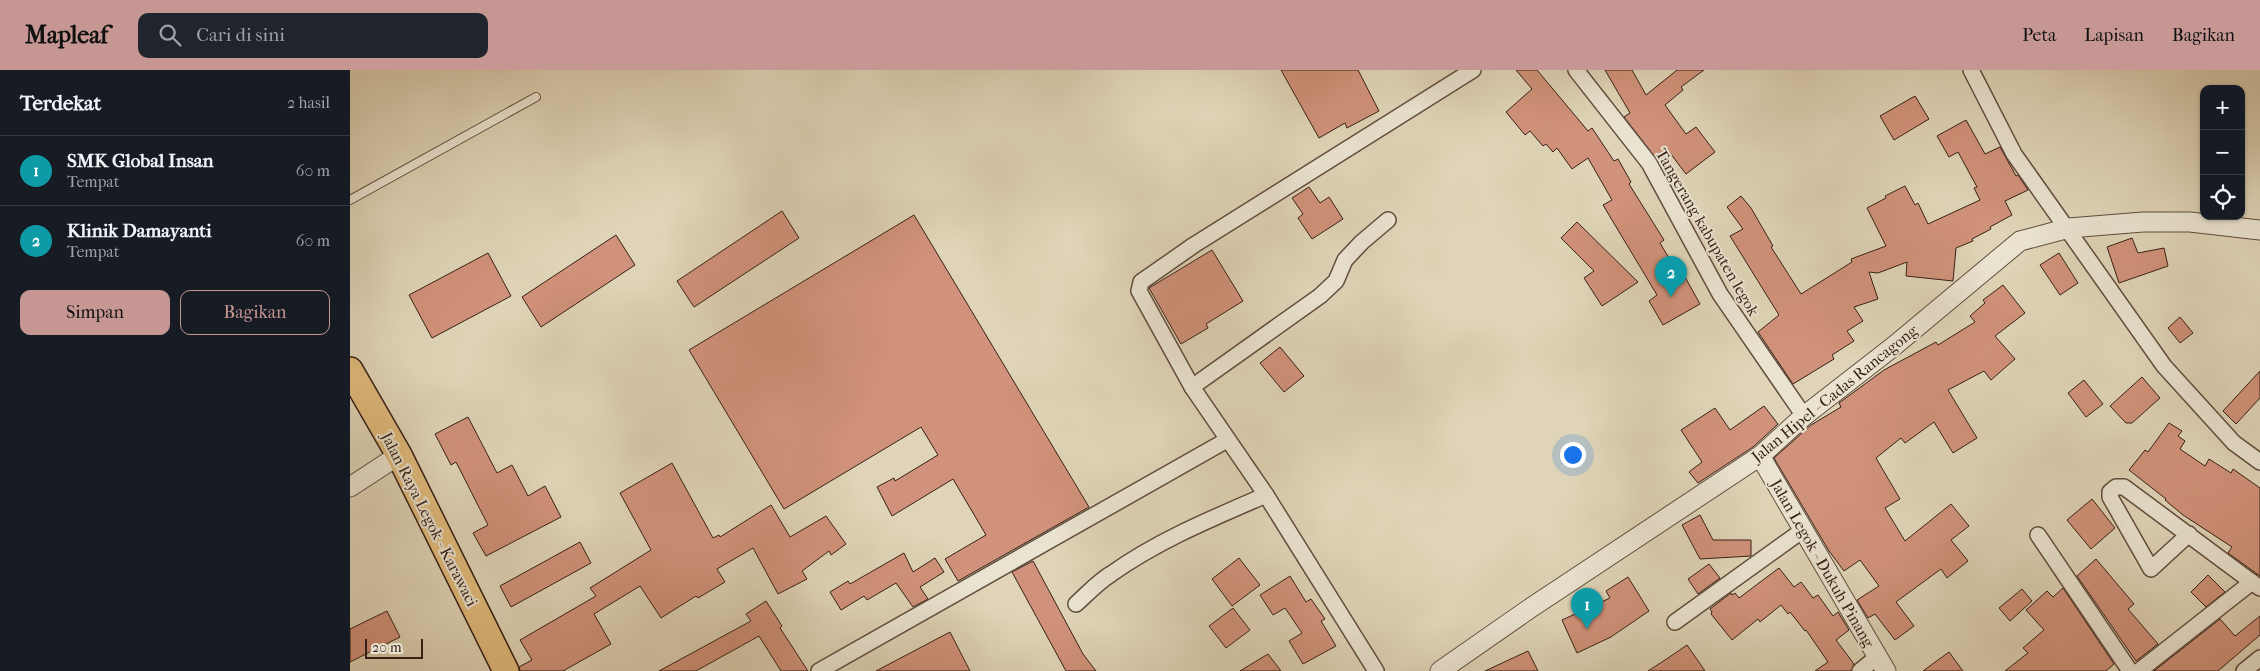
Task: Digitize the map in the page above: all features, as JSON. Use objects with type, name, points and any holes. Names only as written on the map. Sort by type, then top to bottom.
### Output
[{"type":"main road","name":"Jalan Raya Legok - Karawaci","points":[[350,370],[399,455],[506,671]]},
{"type":"street","points":[[1376,671],[1266,495],[1192,387],[1139,291],[1141,282],[1194,245],[1473,70]]},
{"type":"street","points":[[1971,70],[2014,154],[2069,228],[2164,366],[2234,443],[2260,462]]},
{"type":"street","name":"Tangerang kabupaten legok","points":[[1582,72],[1649,163],[1720,294],[1804,416]]},
{"type":"street","points":[[1192,387],[1320,296],[1336,281],[1345,260],[1362,242],[1388,220]]},
{"type":"street","name":"Jalan Hipel - Cadas Rancagong","points":[[1440,671],[1532,607],[1760,456],[1804,416],[1894,346],[2020,241],[2069,228],[2143,222],[2190,222],[2260,230]]},
{"type":"street","points":[[819,671],[1227,440]]},
{"type":"street","points":[[350,487],[399,455]]},
{"type":"street","name":"Jalan Legok - Dukuh Pinang","points":[[1760,456],[1882,664]]},
{"type":"street","points":[[2139,671],[2256,585],[2189,534],[2124,487],[2116,486],[2110,492],[2110,496],[2151,569],[2189,534]]},
{"type":"street","points":[[1076,604],[1109,575],[1142,554],[1184,531],[1266,495]]},
{"type":"street","points":[[1675,622],[1803,530]]},
{"type":"street","points":[[2038,535],[2130,671]]},
{"type":"street","points":[[2244,671],[2260,658]]},
{"type":"street","points":[[1860,671],[1882,664]]},
{"type":"lane","points":[[350,200],[536,97]]},
{"type":"building","points":[[1281,70],[1358,70],[1379,111],[1347,128],[1345,123],[1319,138]]},
{"type":"building","points":[[1516,70],[1537,70],[1588,131],[1592,128],[1614,161],[1618,159],[1631,182],[1629,184],[1664,240],[1660,243],[1676,270],[1680,268],[1700,304],[1663,325],[1649,301],[1657,295],[1603,205],[1612,200],[1588,158],[1572,169],[1557,148],[1553,152],[1546,144],[1543,146],[1530,131],[1525,135],[1506,112],[1532,89]]},
{"type":"building","points":[[1605,70],[1632,70],[1646,95],[1677,70],[1704,70],[1681,87],[1683,90],[1665,105],[1686,134],[1696,127],[1715,152],[1686,174],[1670,153],[1658,161],[1624,117],[1630,113]]},
{"type":"building","points":[[1915,96],[1929,119],[1894,140],[1880,116]]},
{"type":"building","points":[[1966,120],[1985,154],[2000,147],[2016,176],[2018,175],[2028,190],[2005,201],[2012,215],[1972,239],[1973,241],[1956,248],[1953,281],[1906,276],[1907,262],[1878,273],[1869,272],[1878,299],[1854,307],[1863,321],[1847,331],[1854,341],[1832,355],[1834,359],[1793,384],[1758,332],[1779,315],[1730,236],[1743,229],[1727,207],[1741,196],[1751,208],[1773,246],[1771,247],[1801,294],[1852,262],[1851,259],[1886,246],[1867,208],[1886,198],[1885,196],[1905,186],[1915,205],[1918,203],[1928,224],[1980,200],[1974,188],[1977,187],[1958,152],[1949,157],[1937,136]]},
{"type":"building","points":[[1309,187],[1320,203],[1329,197],[1343,219],[1312,239],[1298,218],[1303,214],[1292,198]]},
{"type":"building","points":[[782,211],[799,238],[694,307],[677,281]]},
{"type":"building","points":[[914,215],[1089,507],[958,581],[945,559],[986,535],[953,479],[892,516],[877,487],[894,478],[895,481],[938,455],[921,427],[784,509],[689,350]]},
{"type":"building","points":[[1577,222],[1638,282],[1602,306],[1584,278],[1594,271],[1561,238]]},
{"type":"building","points":[[616,235],[635,265],[541,327],[522,297]]},
{"type":"building","points":[[2132,238],[2138,253],[2164,248],[2168,266],[2119,283],[2107,247]]},
{"type":"building","points":[[1212,250],[1243,301],[1206,324],[1208,328],[1181,344],[1149,288]]},
{"type":"building","points":[[488,253],[511,296],[432,338],[409,295]]},
{"type":"building","points":[[2059,253],[2078,283],[2060,295],[2040,265]]},
{"type":"building","points":[[2003,285],[2025,313],[1995,336],[2015,359],[1991,380],[1984,371],[1948,390],[1977,438],[1953,453],[1934,422],[1905,443],[1901,438],[1876,458],[1900,499],[1885,508],[1905,541],[1951,504],[1969,526],[1951,540],[1968,561],[1947,578],[1941,569],[1896,602],[1914,626],[1895,640],[1875,614],[1868,618],[1857,600],[1879,586],[1860,560],[1844,571],[1829,551],[1774,458],[1811,425],[1841,407],[1839,403],[1884,370],[1936,342],[1938,345],[1975,322],[1970,316],[1985,303],[1983,300]]},
{"type":"building","points":[[2180,317],[2193,333],[2180,343],[2168,328]]},
{"type":"building","points":[[1280,347],[1304,376],[1284,392],[1260,363]]},
{"type":"building","points":[[2260,371],[2260,398],[2236,424],[2223,411]]},
{"type":"building","points":[[2142,377],[2160,398],[2132,423],[2126,423],[2110,406]]},
{"type":"building","points":[[2084,380],[2103,404],[2086,417],[2068,393]]},
{"type":"building","points":[[1764,406],[1778,424],[1753,447],[1698,483],[1689,472],[1702,462],[1681,430],[1715,408],[1730,430]]},
{"type":"building","points":[[468,417],[497,473],[512,465],[528,496],[545,486],[561,517],[486,556],[473,533],[488,525],[456,462],[451,465],[435,434]]},
{"type":"building","points":[[2169,423],[2182,431],[2178,436],[2185,441],[2180,449],[2205,466],[2209,459],[2231,473],[2233,469],[2260,488],[2260,576],[2228,553],[2232,547],[2183,515],[2129,470],[2145,450],[2148,452]]},
{"type":"building","points":[[672,463],[713,538],[719,535],[720,537],[771,505],[790,537],[826,516],[846,544],[831,555],[829,551],[802,571],[807,579],[778,594],[753,548],[717,569],[725,582],[698,598],[696,596],[661,618],[640,586],[594,614],[611,644],[563,671],[520,671],[519,667],[532,660],[520,640],[596,596],[590,588],[651,550],[620,493]]},
{"type":"building","points":[[2092,499],[2115,528],[2091,549],[2067,520]]},
{"type":"building","points":[[1700,515],[1713,540],[1751,540],[1751,556],[1700,559],[1682,525]]},
{"type":"building","points":[[580,542],[591,563],[511,607],[500,586]]},
{"type":"building","points":[[904,553],[913,572],[935,558],[944,572],[920,587],[928,599],[913,607],[896,583],[867,600],[864,596],[841,610],[830,592],[848,581],[850,584]]},
{"type":"building","points":[[1239,558],[1260,585],[1232,606],[1212,579]]},
{"type":"building","points":[[2096,559],[2134,604],[2128,609],[2158,644],[2136,661],[2077,576]]},
{"type":"building","points":[[1033,561],[1083,654],[1096,671],[1066,671],[1012,572]]},
{"type":"building","points":[[1709,564],[1720,578],[1698,594],[1688,579]]},
{"type":"building","points":[[1779,568],[1794,587],[1801,582],[1813,598],[1818,595],[1833,616],[1838,612],[1849,630],[1836,640],[1854,664],[1851,671],[1815,671],[1828,662],[1806,630],[1781,605],[1760,622],[1758,619],[1732,640],[1711,614],[1710,609],[1731,593],[1732,595],[1735,593],[1739,598]]},
{"type":"building","points":[[2208,575],[2225,592],[2206,607],[2191,592]]},
{"type":"building","points":[[1290,576],[1306,602],[1311,599],[1325,619],[1321,621],[1336,646],[1303,664],[1289,641],[1302,633],[1285,608],[1273,615],[1260,595]]},
{"type":"building","points":[[1628,577],[1649,611],[1611,637],[1577,653],[1562,620],[1610,598],[1606,591]]},
{"type":"building","points":[[2063,588],[2114,664],[2106,671],[2005,671],[2028,653],[2023,648],[2044,630],[2026,610],[2047,591],[2053,597]]},
{"type":"building","points":[[2022,589],[2032,601],[2010,621],[1999,608]]},
{"type":"building","points":[[766,601],[782,626],[780,628],[808,671],[781,671],[759,636],[696,671],[659,671],[751,621],[746,614]]},
{"type":"building","points":[[1233,608],[1250,630],[1226,648],[1209,626]]},
{"type":"building","points":[[387,611],[400,637],[350,662],[350,629]]},
{"type":"building","points":[[2260,616],[2260,635],[2218,671],[2154,671],[2220,619],[2235,636]]},
{"type":"building","points":[[950,632],[970,671],[876,671]]},
{"type":"building","points":[[1687,645],[1705,671],[1648,671],[1668,658]]},
{"type":"building","points":[[1528,651],[1538,671],[1485,671]]},
{"type":"building","points":[[1949,652],[1963,671],[1923,671]]},
{"type":"building","points":[[1268,654],[1281,671],[1240,671]]},
{"type":"place","name":"Klinik Damayanti","points":[[1671,297]]},
{"type":"place","name":"SMK Global Insan","points":[[1587,629]]}]
